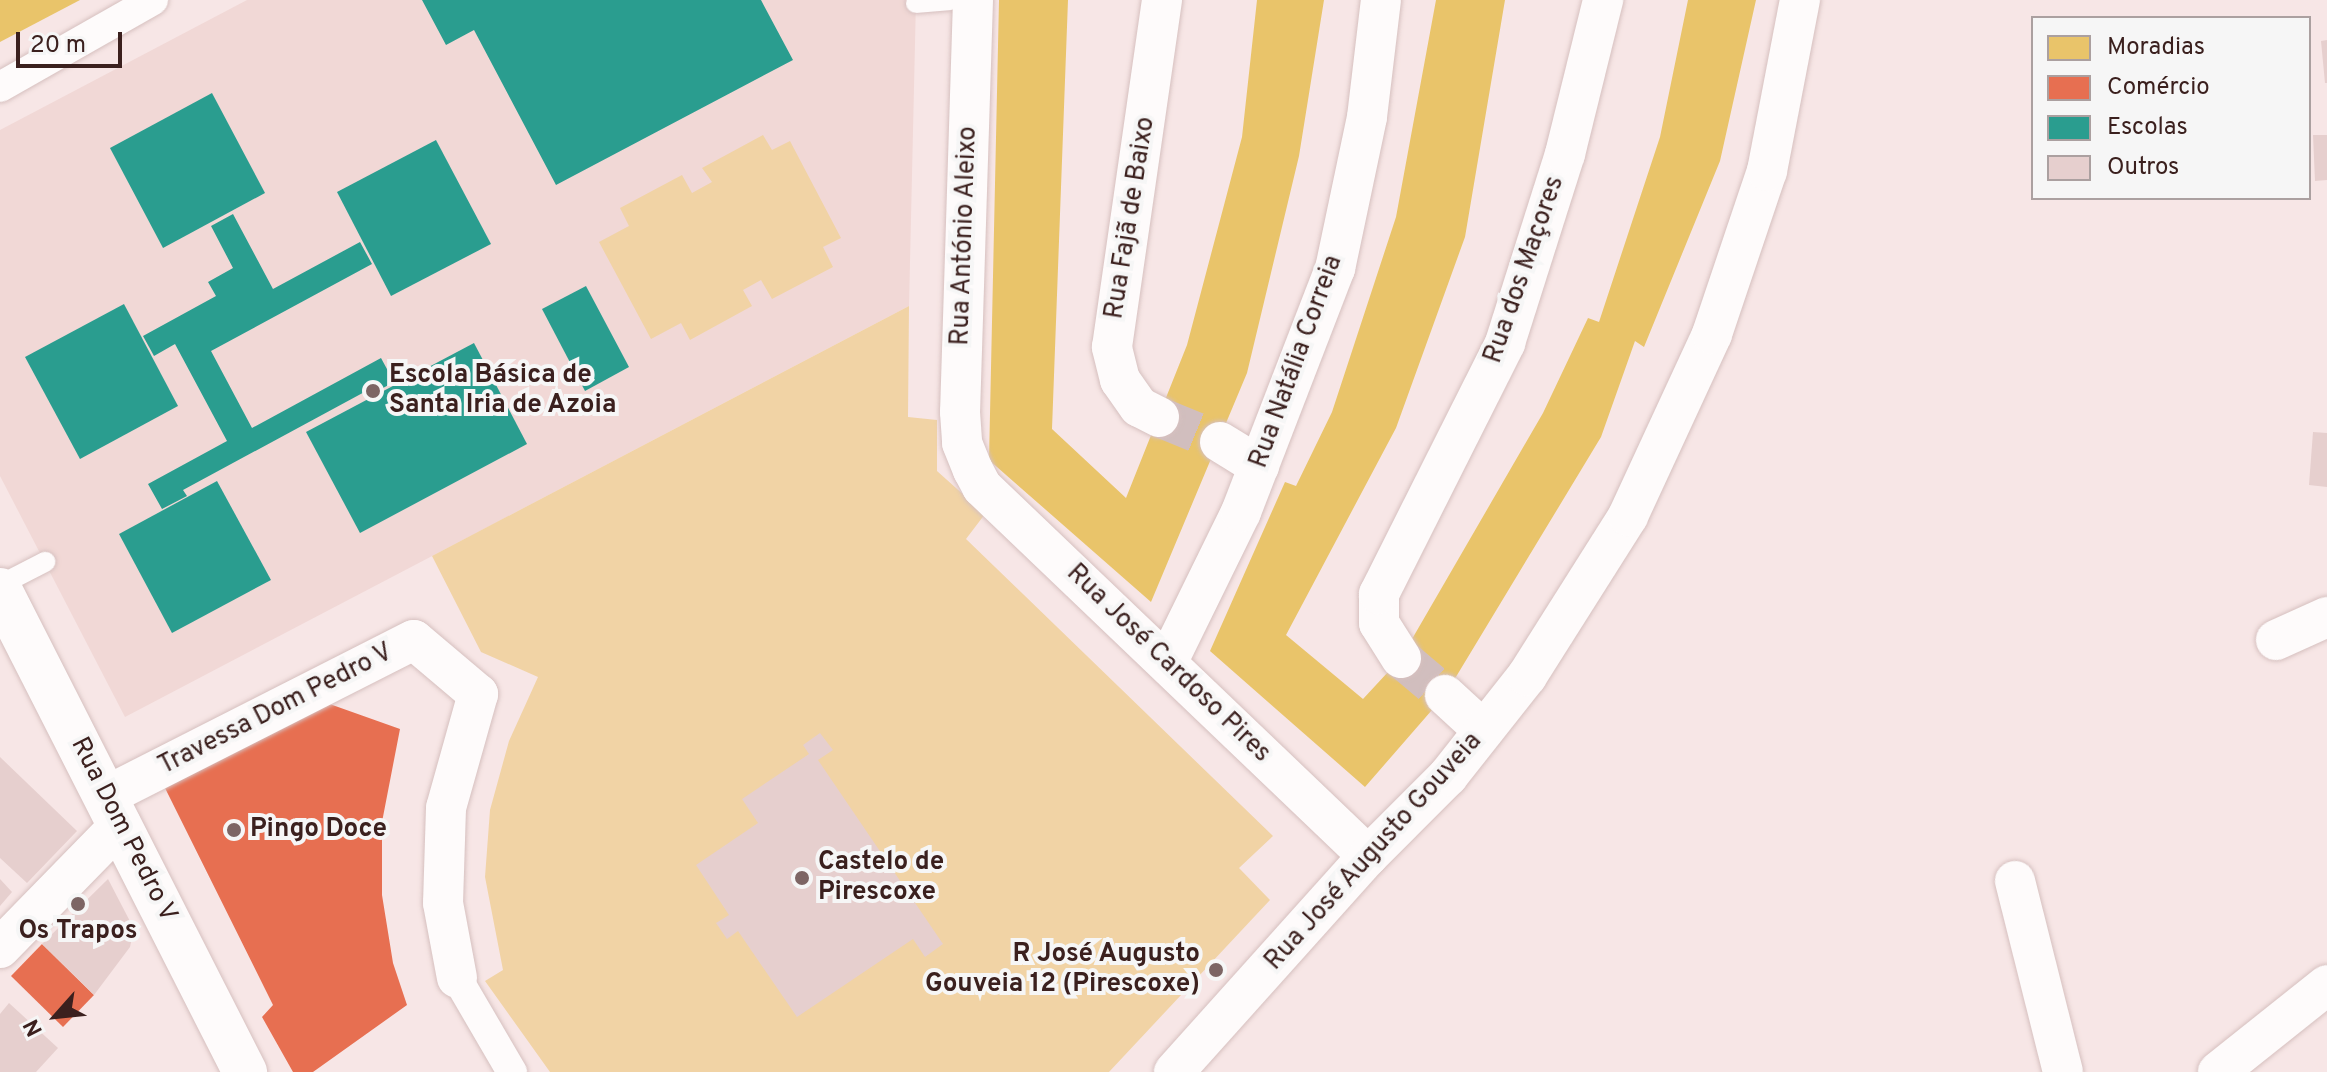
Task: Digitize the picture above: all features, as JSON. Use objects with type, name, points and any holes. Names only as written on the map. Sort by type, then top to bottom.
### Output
[{"type":"street","points":[[0,87],[153,0]]},
{"type":"street","name":"Rua António Aleixo","points":[[973,0],[960,412],[962,443],[973,470]]},
{"type":"street","name":"Rua Fajã de Baixo","points":[[1159,417],[1139,407],[1120,380],[1112,347],[1162,0]]},
{"type":"street","name":"Rua Natália Correia","points":[[1168,661],[1259,466],[1335,269],[1367,117],[1381,0]]},
{"type":"street","name":"Rua dos Maçores","points":[[1401,658],[1379,623],[1379,594],[1505,343],[1565,154],[1603,0]]},
{"type":"street","name":"Rua José Augusto Gouveia","points":[[1174,1072],[1368,856],[1448,776],[1527,676],[1628,516],[1712,334],[1767,171],[1800,0]]},
{"type":"street","points":[[1220,442],[1259,466]]},
{"type":"street","name":"Rua José Cardoso Pires","points":[[973,470],[982,487],[1168,661],[1368,856]]},
{"type":"street","name":"Rua Dom Pedro V","points":[[0,588],[245,1072]]},
{"type":"street","points":[[2276,640],[2327,617]]},
{"type":"street","name":"Travessa Dom Pedro V","points":[[114,810],[414,640],[478,694],[446,808],[443,903],[457,978]]},
{"type":"street","points":[[1445,695],[1483,730]]},
{"type":"street","points":[[0,948],[114,810]]},
{"type":"street","points":[[2015,881],[2063,1072]]},
{"type":"street","points":[[457,978],[512,1072]]},
{"type":"street","points":[[2218,1072],[2327,985]]},
{"type":"lane","points":[[916,3],[950,0]]},
{"type":"lane","points":[[0,588],[45,562]]},
{"type":"shaded area","name":"Escola Básica de Santa Iria de Azoia","points":[[247,0],[916,0],[909,306],[125,717],[0,476],[0,130]]},
{"type":"shaded area","points":[[763,135],[772,150],[790,141],[841,238],[823,247],[833,267],[772,299],[761,280],[743,290],[752,306],[690,340],[681,323],[651,339],[599,242],[629,226],[620,208],[682,175],[692,193],[712,182],[702,168]]},
{"type":"shaded area","points":[[909,306],[908,417],[937,420],[937,471],[985,514],[966,539],[1273,836],[1239,868],[1270,900],[1109,1072],[550,1072],[485,981],[503,970],[485,877],[490,810],[509,741],[538,677],[481,652],[432,556]]},
{"type":"building: Moradias","points":[[0,0],[80,0],[0,42]]},
{"type":"building: Moradias","points":[[999,0],[1068,0],[1052,429],[1126,498],[1187,345],[1242,137],[1257,0],[1324,0],[1299,156],[1247,373],[1151,602],[989,460]]},
{"type":"building: Moradias","points":[[1436,0],[1505,0],[1465,237],[1396,428],[1286,635],[1363,699],[1401,658],[1543,413],[1588,318],[1599,322],[1660,137],[1688,0],[1756,0],[1720,161],[1644,347],[1635,341],[1601,437],[1445,695],[1365,787],[1210,651],[1285,482],[1296,486],[1332,412],[1396,217]]},
{"type":"building: Comércio","points":[[324,702],[400,729],[382,822],[382,895],[393,963],[407,1005],[313,1072],[293,1072],[262,1017],[273,1005],[165,788]]},
{"type":"building: Comércio","points":[[42,944],[94,995],[63,1027],[11,976]]},
{"type":"building: Escolas","points":[[422,0],[761,0],[793,60],[556,185],[474,30],[446,45]]},
{"type":"building: Escolas","points":[[212,93],[265,193],[163,248],[110,148]]},
{"type":"building: Escolas","points":[[436,140],[491,244],[391,296],[337,192]]},
{"type":"building: Escolas","points":[[233,214],[273,289],[360,242],[372,264],[211,351],[252,428],[381,358],[394,382],[372,394],[370,389],[183,490],[187,496],[162,509],[148,484],[227,441],[175,344],[154,356],[143,336],[216,296],[208,282],[233,268],[211,226]]},
{"type":"building: Escolas","points":[[586,286],[629,367],[585,391],[542,309]]},
{"type":"building: Escolas","points":[[124,304],[178,406],[80,459],[25,357]]},
{"type":"building: Escolas","points":[[474,343],[527,444],[360,533],[306,432]]},
{"type":"building: Escolas","points":[[217,481],[271,580],[172,633],[119,534]]},
{"type":"building: Outros","points":[[2327,40],[2327,83],[2325,83],[2321,41]]},
{"type":"building: Outros","points":[[2313,135],[2327,135],[2327,180],[2315,181]]},
{"type":"building: Outros","points":[[2313,432],[2327,433],[2327,487],[2309,485]]},
{"type":"building: Outros","name":"Castelo de Pirescoxe","points":[[820,733],[833,750],[818,760],[943,944],[925,957],[913,939],[797,1017],[738,931],[727,939],[716,923],[729,915],[696,865],[758,823],[742,799],[809,754],[803,745]]},
{"type":"building: Outros","points":[[0,757],[77,831],[27,883],[0,858]]},
{"type":"building: Outros","points":[[0,879],[12,892],[0,906]]},
{"type":"building: Outros","points":[[108,879],[134,929],[130,947],[94,995],[42,944]]},
{"type":"building: Outros","points":[[9,1003],[58,1048],[36,1072],[0,1072],[0,1014]]},
{"type":"tunnel","points":[[1159,417],[1220,442]]},
{"type":"tunnel","points":[[1401,658],[1445,695]]},
{"type":"place","name":"Escola Básica de Santa Iria de Azoia","points":[[373,391]]},
{"type":"place","name":"Pingo Doce","points":[[234,830]]},
{"type":"place","name":"Castelo de Pirescoxe","points":[[802,878]]},
{"type":"place","name":"Os Trapos","points":[[78,904]]},
{"type":"place","name":"R José Augusto Gouveia 12 (Pirescoxe)","points":[[1216,970]]}]
